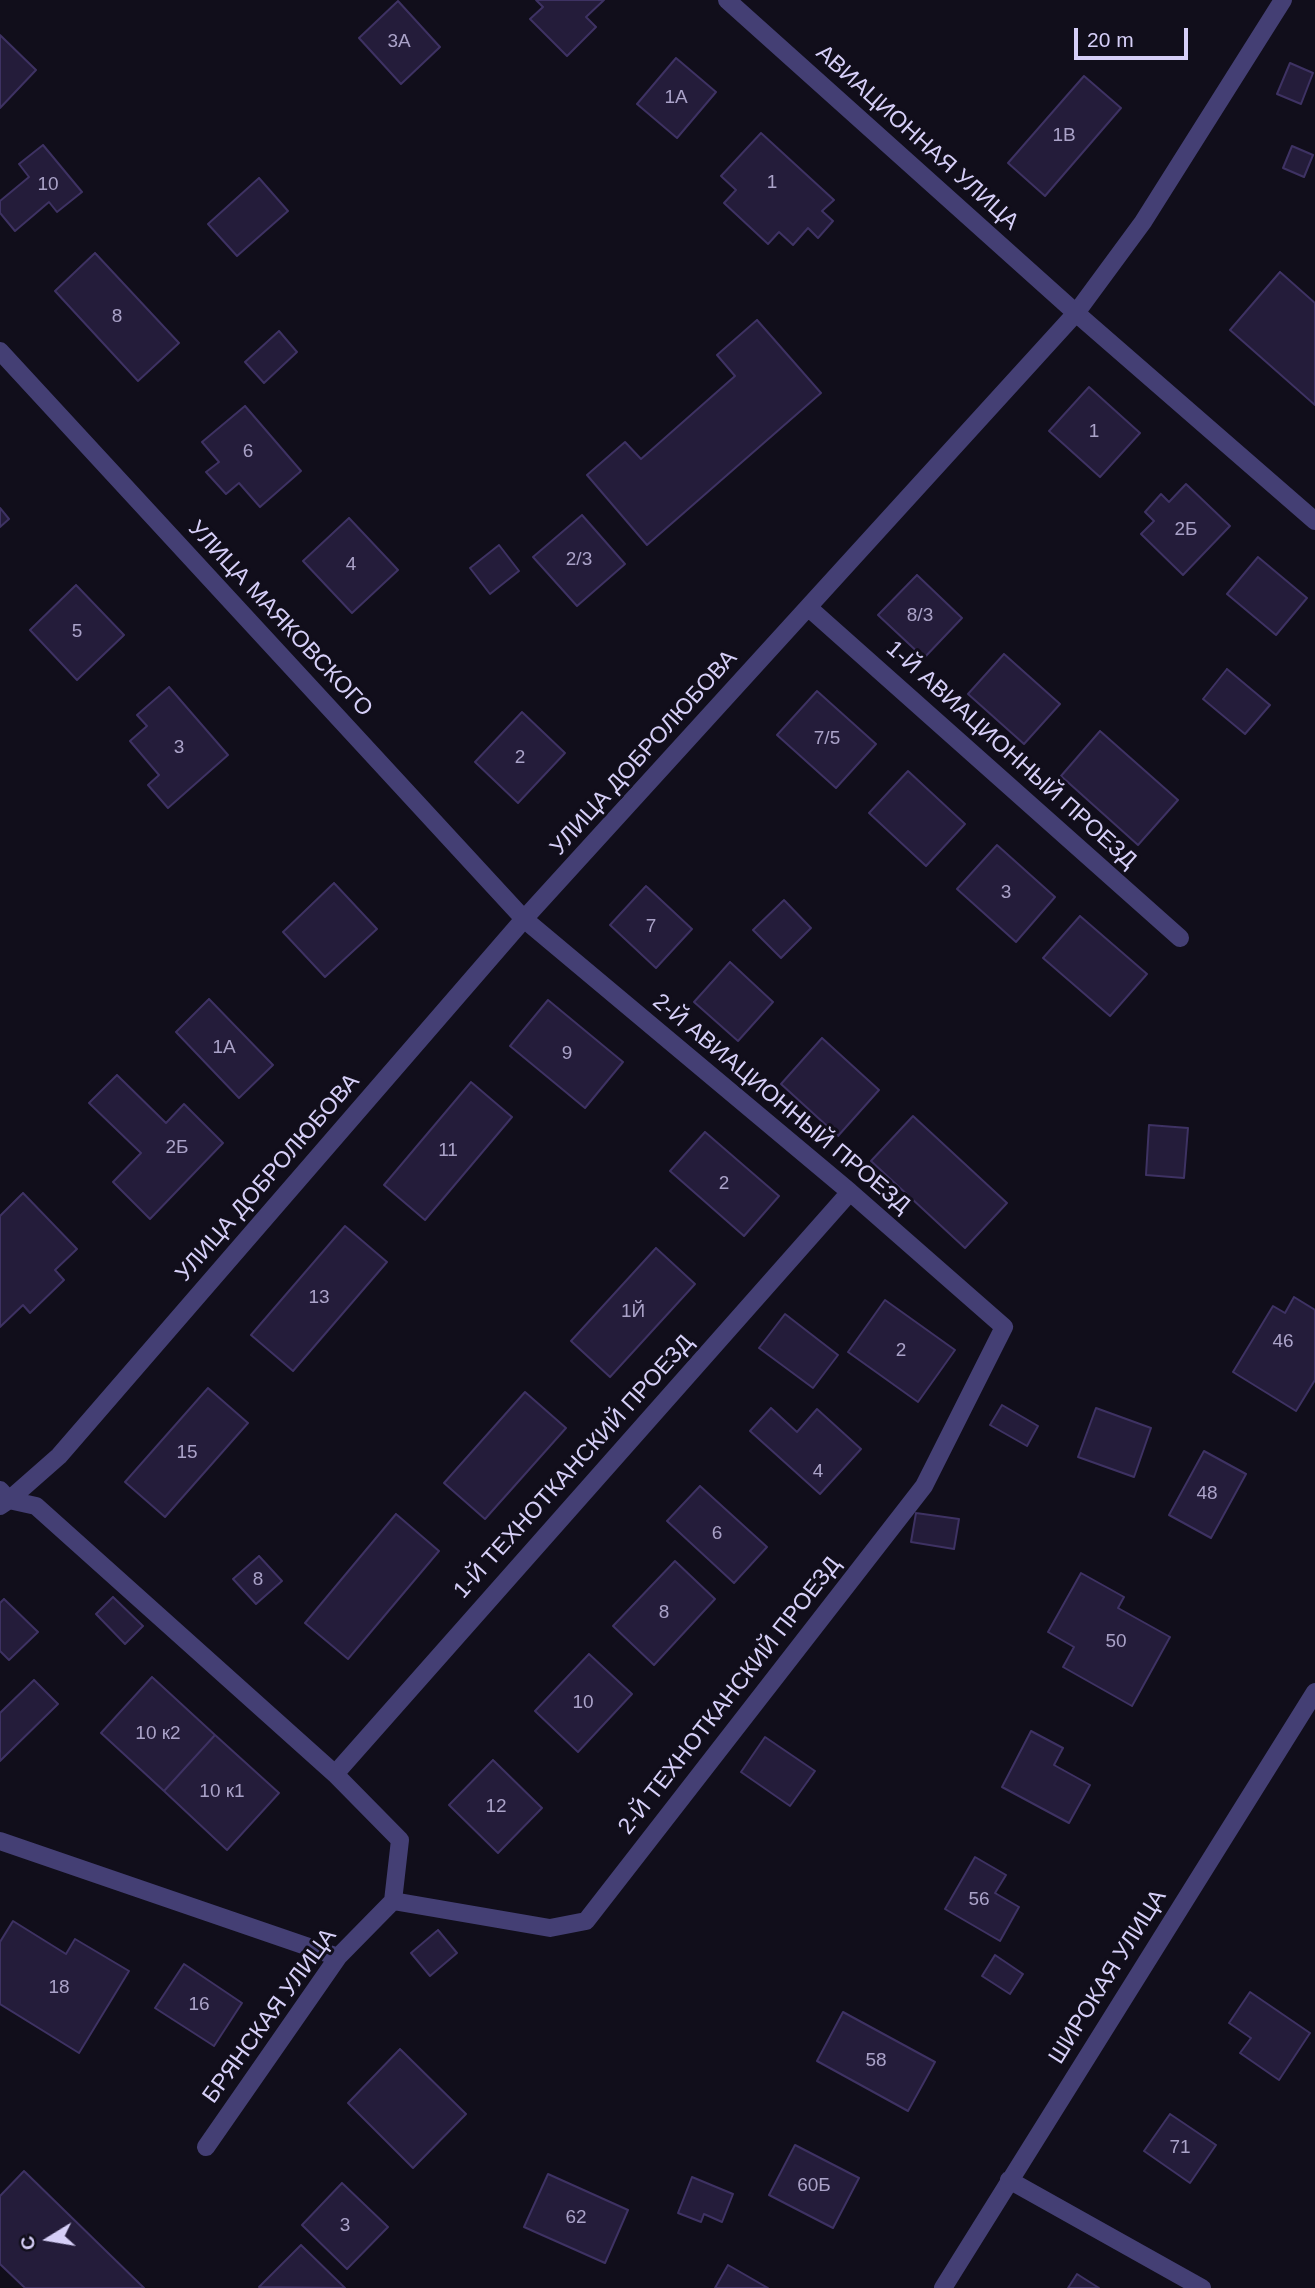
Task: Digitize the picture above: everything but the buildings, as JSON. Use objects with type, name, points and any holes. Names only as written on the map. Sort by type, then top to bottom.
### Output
[{"type":"street","name":"АВИАЦИОННАЯ УЛИЦА","points":[[727,0],[1076,313],[1315,521]]},
{"type":"street","name":"УЛИЦА ДОБРОЛЮБОВА","points":[[3,1499],[60,1456],[524,919],[1076,313],[1143,222],[1283,0]]},
{"type":"street","name":"УЛИЦА МАЯКОВСКОГО","points":[[0,351],[524,919]]},
{"type":"street","name":"1-Й АВИАЦИОННЫЙ ПРОЕЗД","points":[[809,608],[1180,938]]},
{"type":"street","name":"2-Й АВИАЦИОННЫЙ ПРОЕЗД","points":[[524,919],[850,1192],[1004,1327]]},
{"type":"street","name":"1-Й ТЕХНОТКАНСКИЙ ПРОЕЗД","points":[[335,1773],[850,1192]]},
{"type":"street","name":"2-Й ТЕХНОТКАНСКИЙ ПРОЕЗД","points":[[393,1901],[550,1928],[586,1921],[924,1486],[1004,1327]]},
{"type":"street","points":[[3,1499],[36,1506],[335,1773],[400,1840],[393,1901]]},
{"type":"street","name":"ШИРОКАЯ УЛИЦА","points":[[943,2288],[1315,1692]]},
{"type":"street","points":[[0,1841],[338,1956]]},
{"type":"street","name":"БРЯНСКАЯ УЛИЦА","points":[[206,2147],[338,1956],[393,1901]]},
{"type":"street","points":[[1009,2180],[1202,2288]]}]
